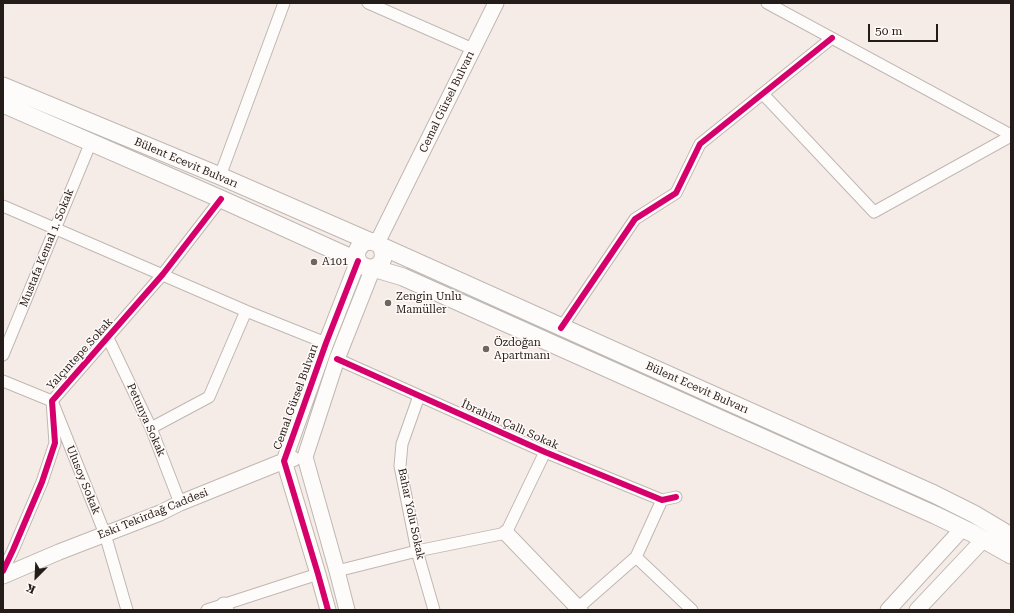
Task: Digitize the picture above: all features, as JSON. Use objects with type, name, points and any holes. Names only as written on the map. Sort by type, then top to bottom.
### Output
[{"type":"main road","name":"Bülent Ecevit Bulvarı","points":[[3,86],[220,176],[376,244],[934,494],[974,514],[1011,536]]},
{"type":"main road","name":"Bülent Ecevit Bulvarı","points":[[3,104],[221,199],[366,265],[410,280],[963,528],[1011,556]]},
{"type":"main road","points":[[364,242],[376,244],[384,255],[383,259],[378,266],[366,265],[357,253],[358,249],[364,242]]},
{"type":"street","points":[[220,176],[284,3]]},
{"type":"street","points":[[368,3],[473,49]]},
{"type":"street","name":"Cemal Gürsel Bulvarı","points":[[376,244],[496,3]]},
{"type":"street","points":[[767,3],[1011,136]]},
{"type":"street","points":[[561,328],[635,219],[676,193],[700,144],[832,38]]},
{"type":"street","points":[[764,94],[874,212],[1011,136]]},
{"type":"street","name":"Mustafa Kemal 1. Sokak","points":[[3,355],[91,142]]},
{"type":"street","name":"Yalçıntepe Sokak","points":[[3,571],[42,482],[54,443],[52,400],[163,274],[221,199]]},
{"type":"street","points":[[3,206],[246,311],[326,343]]},
{"type":"street","points":[[347,610],[338,571],[305,457],[366,265]]},
{"type":"street","name":"Cemal Gürsel Bulvarı","points":[[328,610],[284,461],[326,343],[366,265]]},
{"type":"street","points":[[151,428],[209,397],[246,311]]},
{"type":"street","name":"Petunya Sokak","points":[[108,338],[151,428],[180,503]]},
{"type":"street","name":"İbrahim Çallı Sokak","points":[[337,359],[545,452],[662,500]]},
{"type":"street","points":[[3,381],[52,400]]},
{"type":"street","name":"Bahar Yolu Sokak","points":[[419,396],[402,444],[400,466],[417,552],[434,610]]},
{"type":"street","name":"Ulusoy Sokak","points":[[52,400],[105,534],[127,610]]},
{"type":"street","points":[[506,533],[545,452]]},
{"type":"street","name":"Eski Tekirdağ Caddesi","points":[[3,576],[284,461],[305,457]]},
{"type":"street","points":[[506,533],[579,609],[636,557],[662,500],[676,497]]},
{"type":"street","points":[[888,610],[963,528]]},
{"type":"street","points":[[338,571],[506,533]]},
{"type":"street","points":[[923,608],[984,539]]},
{"type":"street","points":[[636,557],[692,610]]},
{"type":"street","points":[[207,610],[225,607],[318,574]]},
{"type":"cycle path","points":[[561,328],[635,219],[676,193],[700,144],[832,38]]},
{"type":"cycle path","points":[[3,571],[42,482],[55,443],[52,401],[163,274],[221,199]]},
{"type":"cycle path","points":[[328,610],[284,461],[326,343],[358,261]]},
{"type":"cycle path","points":[[337,359],[545,452],[662,500],[676,497]]},
{"type":"place","name":"A101","points":[[314,262]]},
{"type":"place","name":"Zengin Unlu Mamüller","points":[[388,303]]},
{"type":"place","name":"Özdoğan Apartmanı","points":[[486,349]]}]
